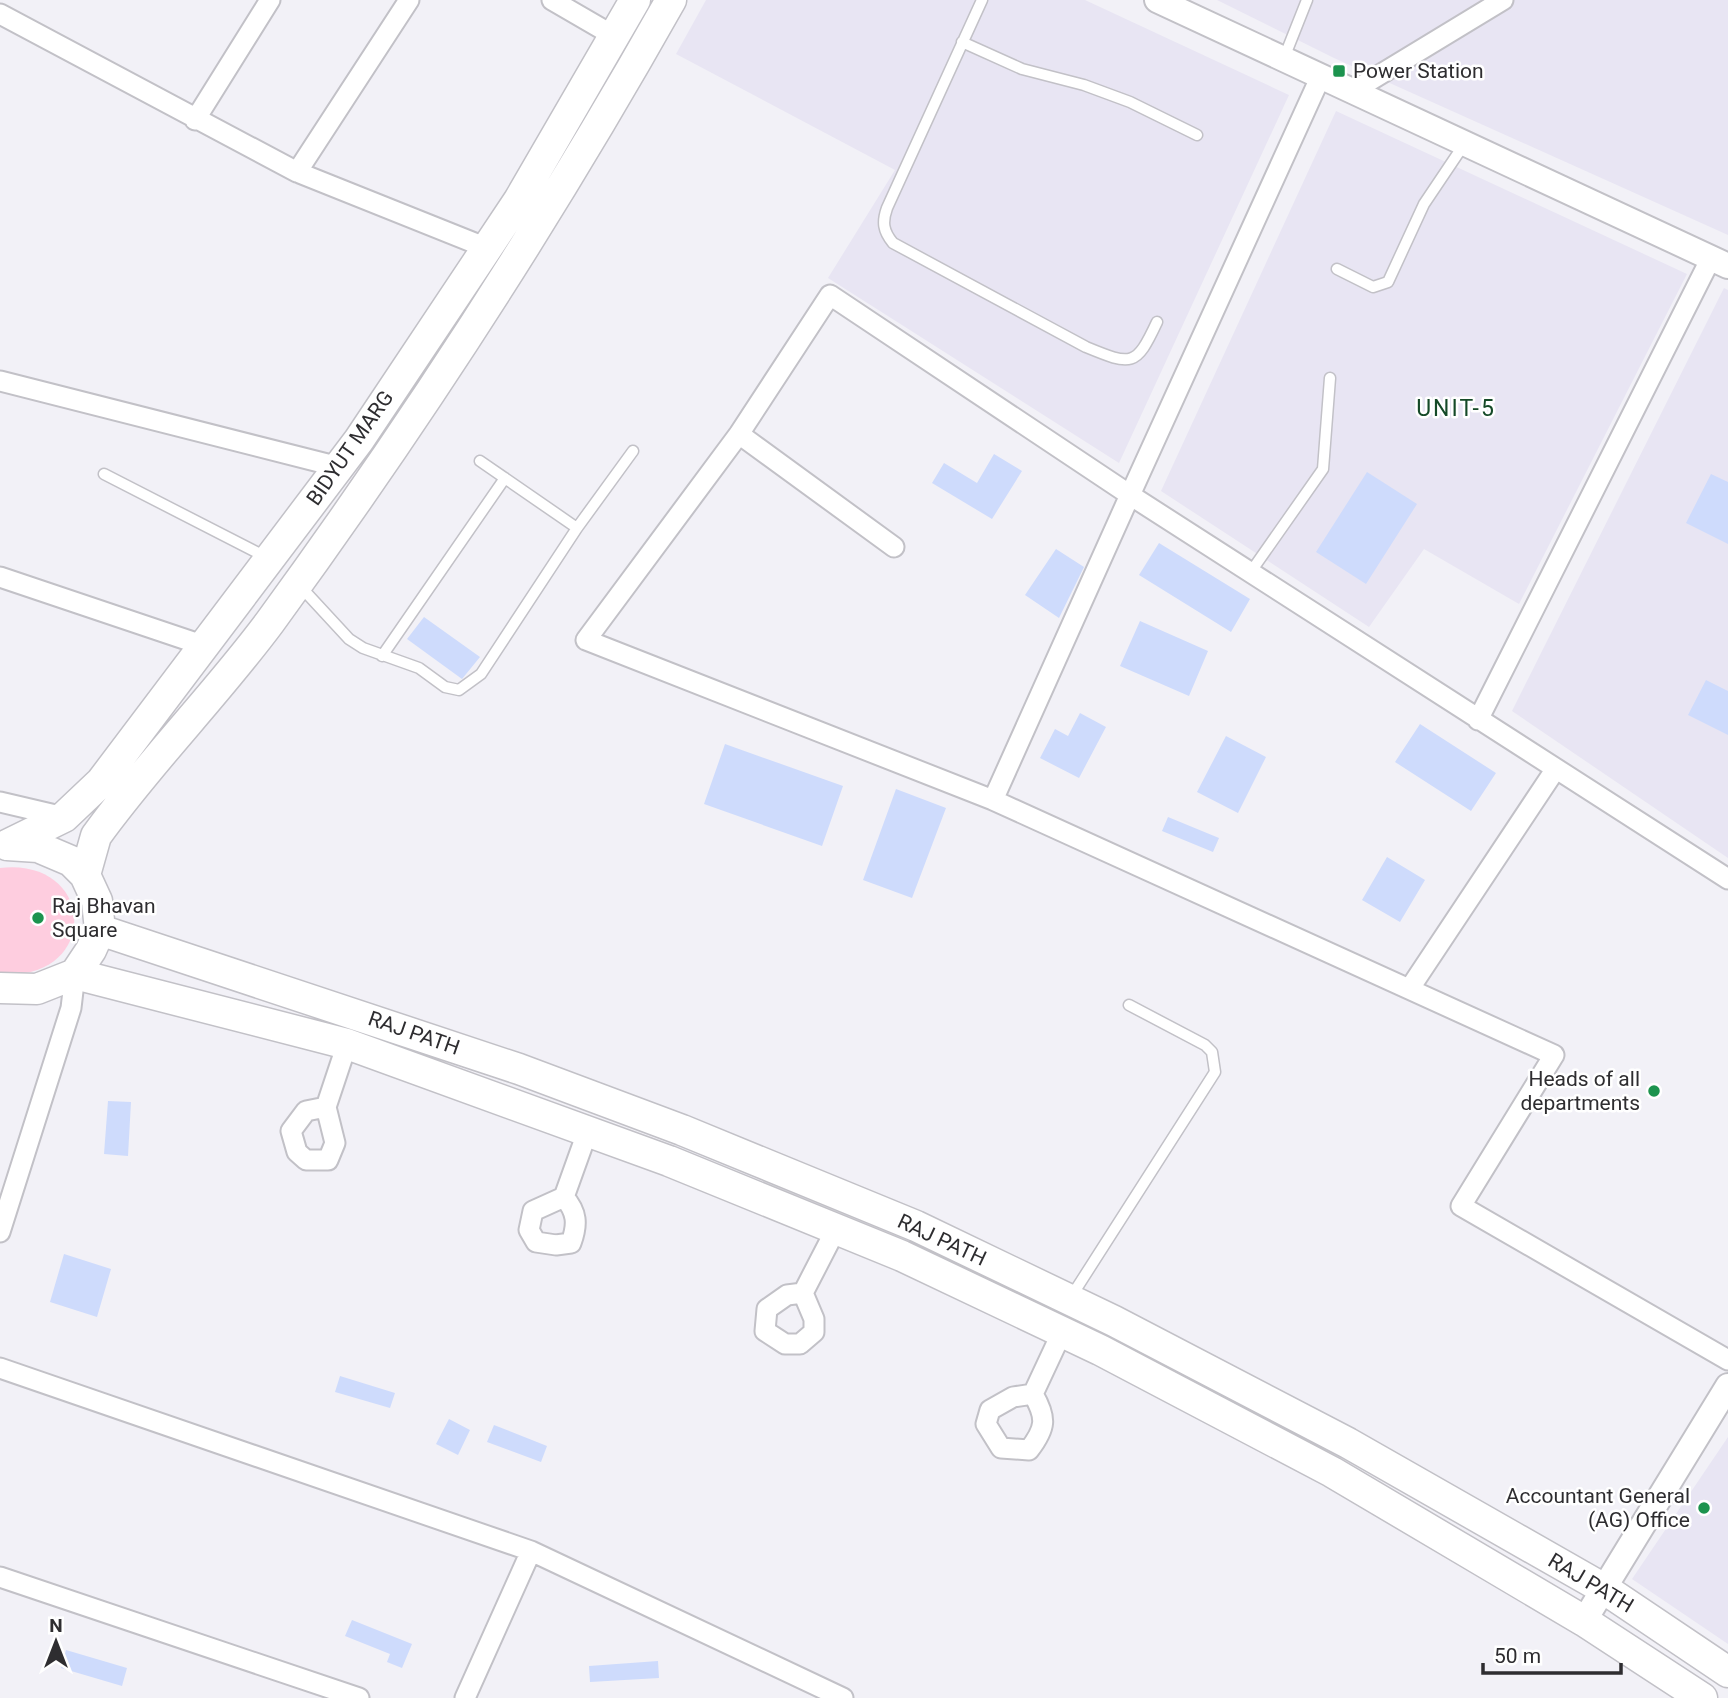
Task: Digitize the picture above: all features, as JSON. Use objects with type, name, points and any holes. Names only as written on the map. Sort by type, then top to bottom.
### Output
[{"type":"main road","name":"BIDYUT MARG","points":[[3,846],[64,817],[101,782],[339,467],[519,200],[635,0]]},
{"type":"main road","name":"BIDYUT MARG","points":[[85,875],[93,843],[107,821],[268,624],[509,275],[589,147],[671,0]]},
{"type":"main road","points":[[0,988],[37,989],[75,974],[91,950],[100,929],[97,901],[85,875],[71,860],[38,847],[3,846]]},
{"type":"main road","name":"RAJ PATH","points":[[100,929],[356,1012],[682,1130],[916,1226],[1070,1299],[1348,1443],[1606,1590],[1728,1672]]},
{"type":"main road","name":"RAJ PATH","points":[[75,974],[346,1044],[588,1130],[902,1256],[1062,1332],[1332,1472],[1584,1621],[1702,1698]]},
{"type":"street","points":[[195,120],[270,0]]},
{"type":"street","points":[[297,172],[409,0]]},
{"type":"street","points":[[552,0],[614,36]]},
{"type":"street","points":[[1157,0],[1719,262],[1478,720]]},
{"type":"street","points":[[1353,91],[1503,0]]},
{"type":"street","points":[[0,14],[297,172],[487,248]]},
{"type":"street","points":[[993,800],[1320,78]]},
{"type":"street","points":[[1728,879],[1130,495],[830,295],[739,434],[586,640],[993,800],[1554,1055],[1461,1206],[1728,1360]]},
{"type":"street","points":[[0,381],[339,467]]},
{"type":"street","points":[[739,434],[894,547]]},
{"type":"street","points":[[0,577],[205,646]]},
{"type":"street","points":[[1410,988],[1555,770]]},
{"type":"street","points":[[0,802],[64,817]]},
{"type":"street","points":[[0,1232],[71,1008],[75,974]]},
{"type":"street","points":[[37,989],[71,1008]]},
{"type":"street","points":[[326,1107],[346,1044]]},
{"type":"street","points":[[564,1196],[588,1130]]},
{"type":"street","points":[[803,1293],[836,1229]]},
{"type":"street","points":[[1032,1394],[1062,1332]]},
{"type":"street","points":[[0,1368],[531,1551],[843,1698]]},
{"type":"street","points":[[1584,1621],[1606,1590],[1728,1386]]},
{"type":"street","points":[[466,1698],[531,1551]]},
{"type":"street","points":[[0,1577],[359,1698]]},
{"type":"lane","points":[[982,0],[887,208],[884,217],[886,235],[893,243],[1086,347],[1112,358],[1128,359],[1143,352],[1157,321]]},
{"type":"lane","points":[[1283,60],[1307,0]]},
{"type":"lane","points":[[962,41],[1022,69],[1084,85],[1130,102],[1197,135]]},
{"type":"lane","points":[[1337,269],[1373,287],[1388,282],[1424,204],[1465,144]]},
{"type":"lane","points":[[1251,573],[1323,469],[1330,378]]},
{"type":"lane","points":[[297,583],[349,639],[382,656],[419,668],[452,690],[459,690],[481,674],[577,528],[634,451]]},
{"type":"lane","points":[[480,461],[577,528]]},
{"type":"lane","points":[[104,474],[270,559]]},
{"type":"lane","points":[[382,656],[505,478]]},
{"type":"lane","points":[[1070,1299],[1215,1072],[1212,1052],[1205,1045],[1129,1005]]},
{"type":"shaded area","points":[[706,0],[1085,0],[1289,95],[1119,463],[828,278],[895,170],[676,54]]},
{"type":"shaded area","points":[[1217,0],[1728,0],[1728,235],[1334,58]]},
{"type":"shaded area","points":[[1336,111],[1687,274],[1519,604],[1424,549],[1369,627],[1161,491]]},
{"type":"shaded area","points":[[1724,288],[1728,290],[1728,858],[1512,711]]},
{"type":"shaded area","name":"Raj Bhavan Square","points":[[0,868],[32,870],[55,881],[69,899],[74,920],[70,941],[56,959],[33,971],[0,974]]},
{"type":"shaded area","name":"Accountant General (AG) Office","points":[[1728,1437],[1728,1644],[1632,1579]]},
{"type":"building","points":[[994,454],[1022,471],[992,519],[932,483],[944,463],[977,483]]},
{"type":"building","points":[[1367,472],[1417,504],[1366,584],[1316,552]]},
{"type":"building","points":[[1711,474],[1728,482],[1728,544],[1686,523]]},
{"type":"building","points":[[1159,543],[1250,599],[1231,632],[1139,575]]},
{"type":"building","points":[[1056,549],[1084,567],[1059,618],[1025,595]]},
{"type":"building","points":[[424,617],[480,657],[462,679],[407,639]]},
{"type":"building","points":[[1140,621],[1208,651],[1189,696],[1120,666]]},
{"type":"building","points":[[1706,680],[1728,691],[1728,735],[1688,715]]},
{"type":"building","points":[[1080,713],[1106,727],[1079,778],[1040,758],[1055,729],[1068,736]]},
{"type":"building","points":[[1420,724],[1496,773],[1471,811],[1395,762]]},
{"type":"building","points":[[1226,736],[1266,757],[1238,813],[1197,792]]},
{"type":"building","points":[[725,744],[843,786],[822,846],[704,804]]},
{"type":"building","points":[[896,789],[946,808],[912,898],[863,880]]},
{"type":"building","points":[[1168,817],[1219,838],[1213,852],[1162,831]]},
{"type":"building","points":[[1387,857],[1425,880],[1400,922],[1362,900]]},
{"type":"building","points":[[108,1101],[131,1102],[128,1156],[104,1154]]},
{"type":"building","points":[[64,1254],[111,1269],[97,1317],[50,1302]]},
{"type":"building","points":[[340,1376],[395,1393],[390,1408],[335,1392]]},
{"type":"building","points":[[449,1419],[470,1430],[458,1455],[436,1444]]},
{"type":"building","points":[[494,1425],[547,1446],[541,1462],[487,1442]]},
{"type":"building","points":[[352,1620],[412,1644],[402,1668],[387,1662],[390,1654],[345,1636]]},
{"type":"building","points":[[66,1650],[127,1668],[122,1686],[61,1668]]},
{"type":"building","points":[[658,1661],[659,1678],[590,1682],[589,1666]]},
{"type":"place","name":"Power Station","points":[[1339,71]]},
{"type":"place","name":"Raj Bhavan Square","points":[[38,918]]},
{"type":"place","name":"Heads of all departments","points":[[1654,1091]]},
{"type":"place","name":"Accountant General (AG) Office","points":[[1704,1508]]},
{"type":"district","name":"UNIT-5","points":[[1456,408]]}]
